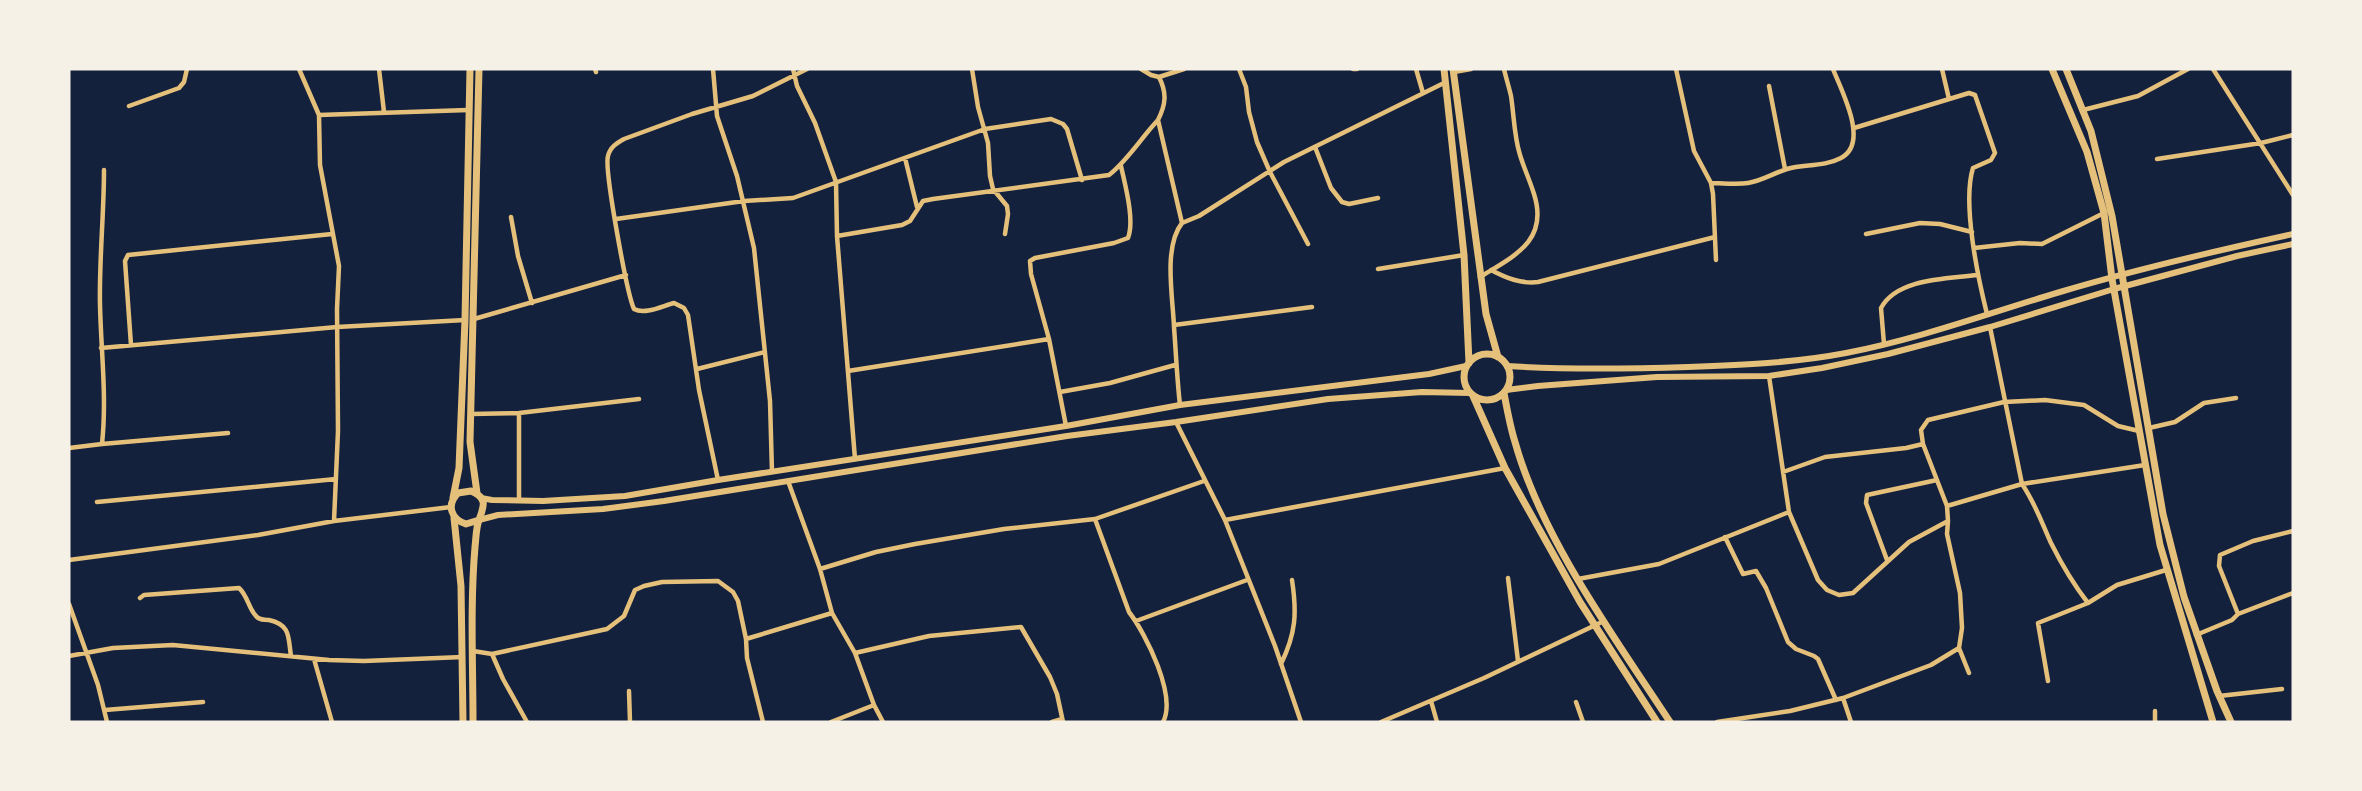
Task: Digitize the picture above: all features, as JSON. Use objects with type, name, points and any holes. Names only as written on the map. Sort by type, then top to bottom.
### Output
[{"type":"main road","points":[[462,722],[462,586],[451,507],[459,468],[465,320],[470,69]]},
{"type":"main road","points":[[473,722],[471,599],[479,520],[484,509],[479,496],[471,442],[479,69]]},
{"type":"main road","points":[[1444,69],[1464,255],[1468,364],[1463,377],[1505,468],[1596,626],[1655,722]]},
{"type":"main road","points":[[2052,69],[2087,152],[2104,213],[2112,279],[2166,570],[2213,722]]},
{"type":"main road","points":[[2066,69],[2091,131],[2110,206],[2126,286],[2163,514],[2196,635],[2231,722]]},
{"type":"main road","points":[[1454,70],[1486,314],[1498,357],[1507,366],[1510,380],[1505,392],[1499,397],[1486,401],[1471,395]]},
{"type":"main road","points":[[1468,364],[1479,355],[1498,357]]},
{"type":"main road","points":[[1505,392],[1515,442],[1549,527],[1604,621],[1670,722]]},
{"type":"main road","points":[[453,498],[464,491],[479,496]]},
{"type":"main road","points":[[454,518],[466,524],[479,520]]},
{"type":"street","points":[[129,106],[179,88],[184,82],[187,69]]},
{"type":"street","points":[[299,69],[319,115],[320,165],[339,266],[338,431],[334,521]]},
{"type":"street","points":[[379,69],[384,112]]},
{"type":"street","points":[[713,69],[720,125],[744,201],[754,249],[770,401],[772,472]]},
{"type":"street","points":[[718,480],[690,324],[684,308],[674,303],[638,311],[631,302],[607,158],[615,144],[635,135],[717,106],[753,96],[793,72],[807,69]]},
{"type":"street","points":[[972,69],[978,107],[990,155],[990,176],[993,189],[1004,200],[1008,214],[1005,234]]},
{"type":"street","points":[[1141,69],[1159,77],[1185,69]]},
{"type":"street","points":[[1239,69],[1257,142],[1308,244]]},
{"type":"street","points":[[1416,69],[1423,93]]},
{"type":"street","points":[[1454,70],[1471,69]]},
{"type":"street","points":[[1480,277],[1518,254],[1525,247],[1537,226],[1538,218],[1535,197],[1517,146],[1510,92],[1504,69]]},
{"type":"street","points":[[1676,69],[1695,151],[1711,183],[1715,212],[1716,260]]},
{"type":"street","points":[[1711,183],[1748,183],[1785,170],[1818,165],[1842,158],[1850,148],[1854,128],[1833,69]]},
{"type":"street","points":[[1942,69],[1949,99]]},
{"type":"street","points":[[2084,110],[2138,96],[2188,69]]},
{"type":"street","points":[[2213,69],[2293,195]]},
{"type":"street","points":[[793,72],[815,123],[836,182],[837,236],[855,459]]},
{"type":"street","points":[[837,236],[902,225],[910,221],[923,201],[993,189],[1109,175],[1121,166],[1158,120],[1165,106],[1165,95],[1159,77]]},
{"type":"street","points":[[1182,223],[1199,216],[1284,162],[1446,82]]},
{"type":"street","points":[[1769,86],[1785,170]]},
{"type":"street","points":[[1854,128],[1970,93],[1975,96],[1995,147],[1994,158],[1974,166],[1971,172],[1972,232],[1977,275],[1987,314]]},
{"type":"street","points":[[319,115],[468,110]]},
{"type":"street","points":[[616,219],[744,201],[793,198],[985,129],[1051,119],[1063,124],[1071,137],[1082,180]]},
{"type":"street","points":[[1158,120],[1182,223],[1174,242],[1171,263],[1175,365],[1180,405]]},
{"type":"street","points":[[2157,159],[2261,143],[2293,135]]},
{"type":"street","points":[[1315,147],[1331,188],[1342,202],[1349,204],[1378,198]]},
{"type":"street","points":[[905,158],[917,207]]},
{"type":"street","points":[[1066,426],[1049,339],[1031,274],[1030,261],[1128,238],[1129,213],[1121,166]]},
{"type":"street","points":[[102,444],[104,389],[100,282],[104,170]]},
{"type":"street","points":[[1974,248],[2020,243],[2042,244],[2104,213]]},
{"type":"street","points":[[512,217],[518,256],[532,303]]},
{"type":"street","points":[[1866,234],[1920,223],[1940,224],[1972,232]]},
{"type":"street","points":[[131,345],[125,261],[128,255],[332,234]]},
{"type":"street","points":[[1507,366],[1641,368],[1779,363],[1846,353],[2205,253],[2293,234]]},
{"type":"street","points":[[1491,270],[1506,278],[1521,282],[1538,282],[1715,237]]},
{"type":"street","points":[[1505,392],[1548,385],[1657,377],[1769,376],[1888,354],[1990,327],[2114,289],[2237,256],[2293,244]]},
{"type":"street","points":[[1378,269],[1464,255]]},
{"type":"street","points":[[474,319],[626,275]]},
{"type":"street","points":[[1884,344],[1881,308],[1898,290],[1914,284],[1977,275]]},
{"type":"street","points":[[1174,325],[1312,306]]},
{"type":"street","points":[[101,348],[337,327],[465,320]]},
{"type":"street","points":[[1990,327],[2022,484],[2035,505],[2052,544],[2088,603]]},
{"type":"street","points":[[848,371],[1049,339]]},
{"type":"street","points":[[697,369],[765,352]]},
{"type":"street","points":[[479,496],[519,500],[625,496],[1066,426],[1180,405],[1418,376],[1468,364]]},
{"type":"street","points":[[1060,392],[1110,383],[1175,365]]},
{"type":"street","points":[[1769,376],[1789,512],[1818,580],[1832,594],[1853,593],[1909,542],[1948,521]]},
{"type":"street","points":[[479,520],[498,515],[654,502],[1067,436],[1328,399],[1422,392],[1471,395]]},
{"type":"street","points":[[2149,428],[2175,422],[2204,404],[2236,398]]},
{"type":"street","points":[[471,414],[519,413],[639,399]]},
{"type":"street","points":[[1969,673],[1959,648],[1962,628],[1960,593],[1947,534],[1947,506],[1923,444],[1921,430],[1928,420],[2004,402],[2045,400],[2084,405],[2118,426],[2139,431]]},
{"type":"street","points":[[519,413],[519,500]]},
{"type":"street","points":[[1176,422],[1225,520],[1301,722]]},
{"type":"street","points":[[69,448],[228,433]]},
{"type":"street","points":[[1783,472],[1843,454],[1885,451],[1923,444]]},
{"type":"street","points":[[1947,506],[2022,484],[2145,465]]},
{"type":"street","points":[[1225,520],[1505,468]]},
{"type":"street","points":[[97,502],[336,479]]},
{"type":"street","points":[[1887,560],[1866,503],[1867,495],[1937,480]]},
{"type":"street","points":[[788,481],[820,569],[832,613],[855,653],[874,705],[883,722]]},
{"type":"street","points":[[820,569],[876,552],[915,544],[1004,529],[1095,519],[1204,481]]},
{"type":"street","points":[[69,560],[258,535],[334,521],[451,507]]},
{"type":"street","points":[[1578,579],[1659,564],[1789,512]]},
{"type":"street","points":[[1095,519],[1129,612],[1136,621],[1158,668],[1168,701],[1163,722]]},
{"type":"street","points":[[2238,614],[2218,566],[2220,555],[2253,540],[2293,531]]},
{"type":"street","points":[[1725,537],[1743,574],[1756,571],[1766,588],[1788,642],[1796,649],[1818,659],[1836,700]]},
{"type":"street","points":[[2048,681],[2038,623],[2088,603],[2117,585],[2166,570]]},
{"type":"street","points":[[1508,578],[1518,661]]},
{"type":"street","points":[[1136,621],[1247,579]]},
{"type":"street","points":[[473,651],[492,654],[607,629],[624,616],[635,590],[662,582],[709,580],[726,585],[738,601],[746,639],[747,658],[763,722]]},
{"type":"street","points":[[1281,664],[1289,647],[1296,611],[1292,580]]},
{"type":"street","points":[[140,598],[144,595],[239,588],[259,619],[281,624],[286,628],[291,656]]},
{"type":"street","points":[[2196,635],[2232,620],[2238,614],[2293,593]]},
{"type":"street","points":[[69,604],[87,653],[107,722]]},
{"type":"street","points":[[746,639],[832,613]]},
{"type":"street","points":[[1381,722],[1604,621]]},
{"type":"street","points":[[855,653],[929,636],[1021,627],[1050,677],[1057,694],[1062,721],[1052,722]]},
{"type":"street","points":[[69,656],[113,648],[172,645],[314,659],[364,661],[463,657]]},
{"type":"street","points":[[1717,722],[1790,711],[1843,698],[1930,665],[1959,648]]},
{"type":"street","points":[[492,654],[503,680],[527,722]]},
{"type":"street","points":[[314,659],[332,722]]},
{"type":"street","points":[[2219,696],[2282,689]]},
{"type":"street","points":[[629,690],[630,722]]},
{"type":"street","points":[[1843,698],[1851,722]]},
{"type":"street","points":[[1431,701],[1437,722]]},
{"type":"street","points":[[105,710],[203,702]]},
{"type":"street","points":[[1576,702],[1583,722]]},
{"type":"street","points":[[831,722],[874,705]]},
{"type":"street","points":[[2155,722],[2156,711]]}]
